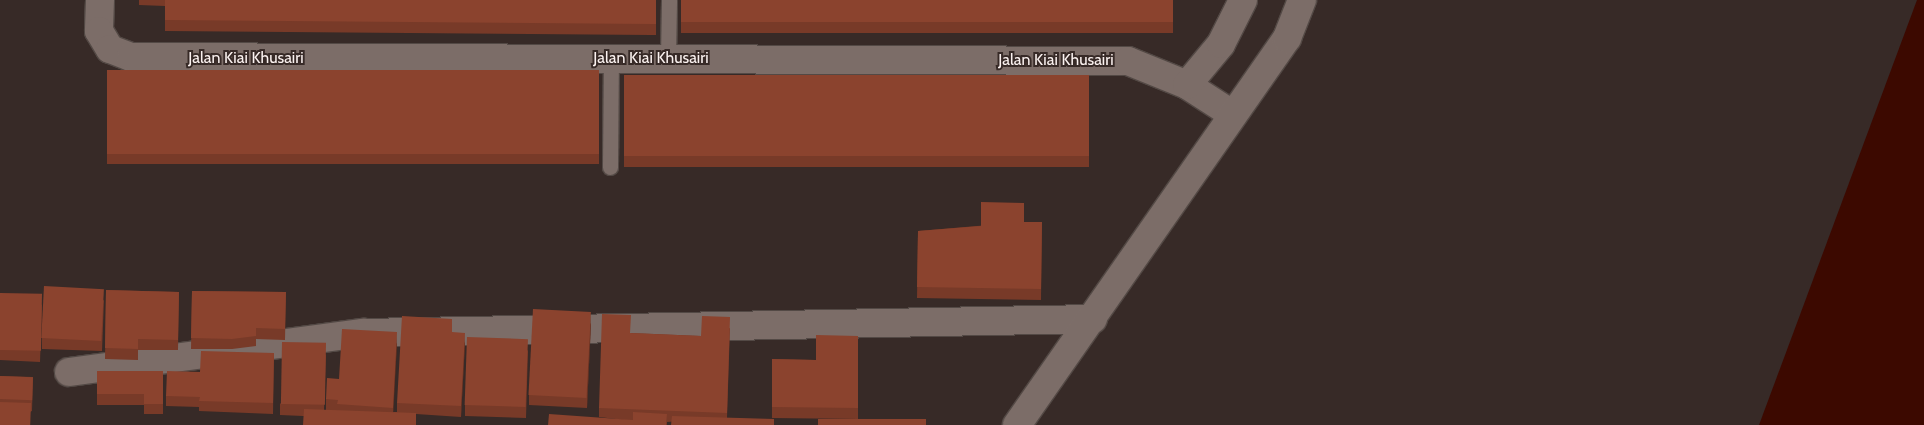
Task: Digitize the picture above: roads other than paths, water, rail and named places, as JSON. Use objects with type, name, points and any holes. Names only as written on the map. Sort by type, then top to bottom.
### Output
[{"type":"street","name":"Jalan Kiai Khusairi","points":[[100,0],[99,31],[110,49],[131,57],[1128,61],[1187,85],[1232,114]]},
{"type":"street","points":[[1187,85],[1221,44],[1243,0]]},
{"type":"street","points":[[1017,425],[1093,319],[1232,114],[1287,38],[1302,0]]},
{"type":"street","points":[[69,372],[362,333],[1093,319]]},
{"type":"lane","points":[[668,58],[669,0]]},
{"type":"lane","points":[[610,167],[611,58]]}]
